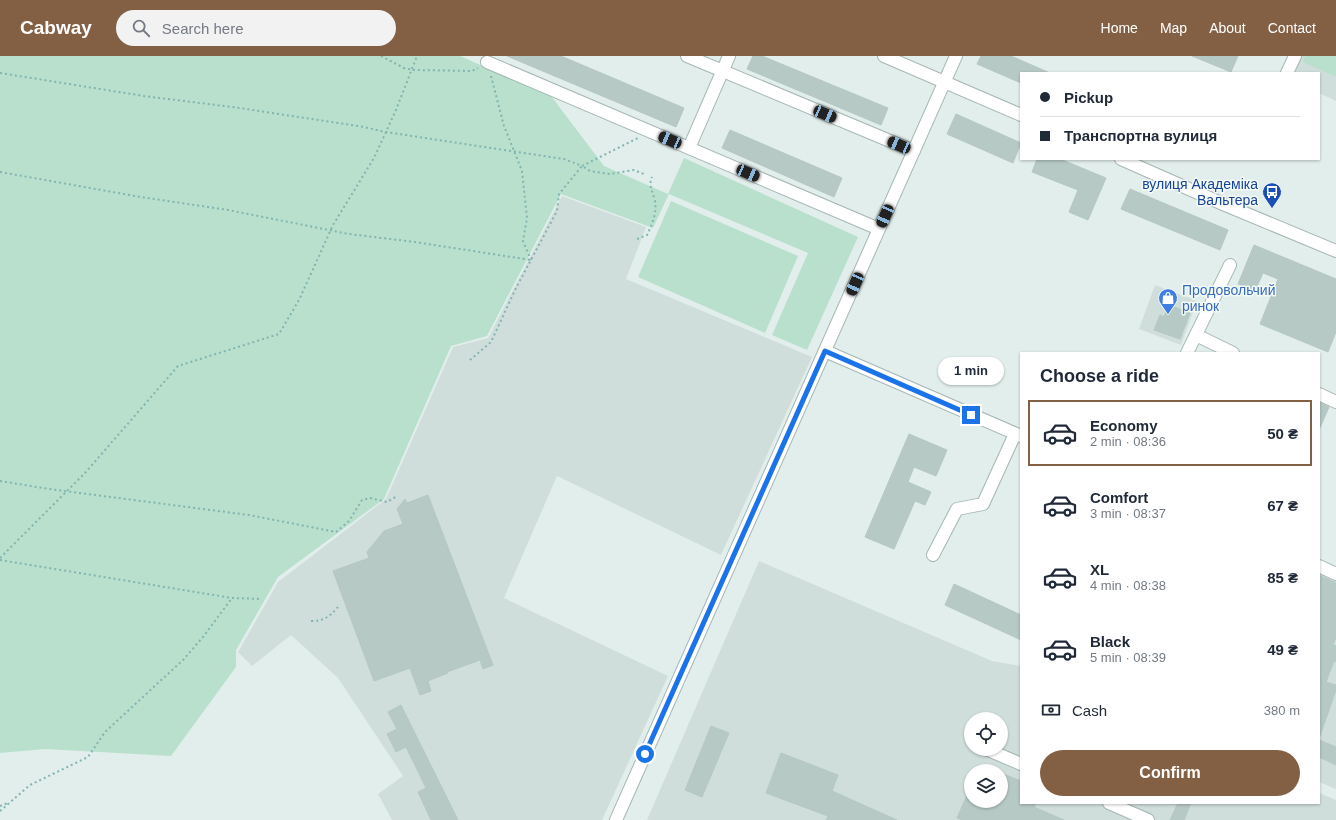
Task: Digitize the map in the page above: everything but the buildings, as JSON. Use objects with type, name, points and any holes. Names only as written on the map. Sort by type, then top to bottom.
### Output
[{"type":"street","points":[[687,56],[914,151]]},
{"type":"street","points":[[689,148],[729,56]]},
{"type":"street","points":[[884,56],[1020,115]]},
{"type":"street","points":[[616,820],[956,56]]},
{"type":"street","points":[[1287,72],[1295,56]]},
{"type":"street","points":[[487,62],[879,229]]},
{"type":"street","points":[[1123,160],[1336,251]]},
{"type":"street","points":[[1188,352],[1230,265]]},
{"type":"street","points":[[1196,335],[1231,352]]},
{"type":"street","points":[[825,351],[1018,435],[983,504],[957,509],[933,555]]},
{"type":"street","points":[[1320,394],[1336,402]]},
{"type":"street","points":[[1320,566],[1336,574]]},
{"type":"street","points":[[1002,756],[1020,764]]},
{"type":"street","points":[[1111,804],[1148,820]]},
{"type":"path","points":[[382,56],[404,68],[413,70],[472,72],[487,62],[504,126],[522,171],[527,218],[523,241],[531,260]]},
{"type":"path","points":[[0,559],[85,473],[178,366],[280,334],[299,300],[331,230],[374,158],[413,70],[417,56]]},
{"type":"path","points":[[0,73],[144,96],[318,120],[364,127],[385,132],[564,158],[590,171],[610,174],[634,170],[644,174]]},
{"type":"path","points":[[470,360],[491,342],[503,315],[557,211],[559,194],[582,166],[636,139],[642,138]]},
{"type":"path","points":[[0,172],[135,196],[228,210],[331,230],[531,260]]},
{"type":"path","points":[[637,239],[647,235],[653,224],[655,202],[649,182],[652,177]]},
{"type":"path","points":[[0,481],[248,515],[336,532],[349,522],[362,500],[370,498],[387,502],[397,496]]},
{"type":"path","points":[[0,559],[232,598],[261,599]]},
{"type":"path","points":[[0,811],[30,785],[88,757],[105,732],[183,660],[203,637],[232,598]]},
{"type":"path","points":[[311,621],[320,621],[330,615],[338,607]]},
{"type":"path","points":[[0,806],[10,803]]},
{"type":"shaded area","points":[[1290,56],[1336,56],[1336,101],[1320,93],[1320,72],[1282,72]]},
{"type":"shaded area","points":[[562,196],[646,227],[626,279],[812,357],[721,555],[557,476],[504,598],[668,676],[602,820],[392,820],[378,794],[403,776],[338,678],[291,635],[252,666],[238,652],[278,582],[386,499],[453,347],[488,338]]},
{"type":"shaded area","name":"Продовольчий ринок","points":[[1155,285],[1197,301],[1181,345],[1139,329]]},
{"type":"shaded area","points":[[759,561],[992,661],[1020,666],[1020,804],[1320,804],[1320,793],[1336,800],[1336,820],[647,820]]},
{"type":"shaded area","points":[[1320,569],[1336,576],[1336,789],[1320,782]]},
{"type":"green space","points":[[0,56],[460,56],[551,96],[604,166],[668,194],[684,158],[858,237],[807,350],[772,335],[808,253],[669,194],[653,228],[561,194],[487,336],[451,346],[384,499],[278,577],[236,650],[236,667],[171,756],[45,749],[0,753]]},
{"type":"green space","points":[[1305,56],[1336,56],[1336,77],[1303,62]]},
{"type":"green space","points":[[671,201],[798,256],[765,333],[638,277]]},
{"type":"place","name":"вулиця Академіка Вальтера","points":[[1272,209]]},
{"type":"place","name":"Продовольчий ринок","points":[[1168,315]]},
{"type":"route","points":[[645,754],[825,351],[971,415]]}]
